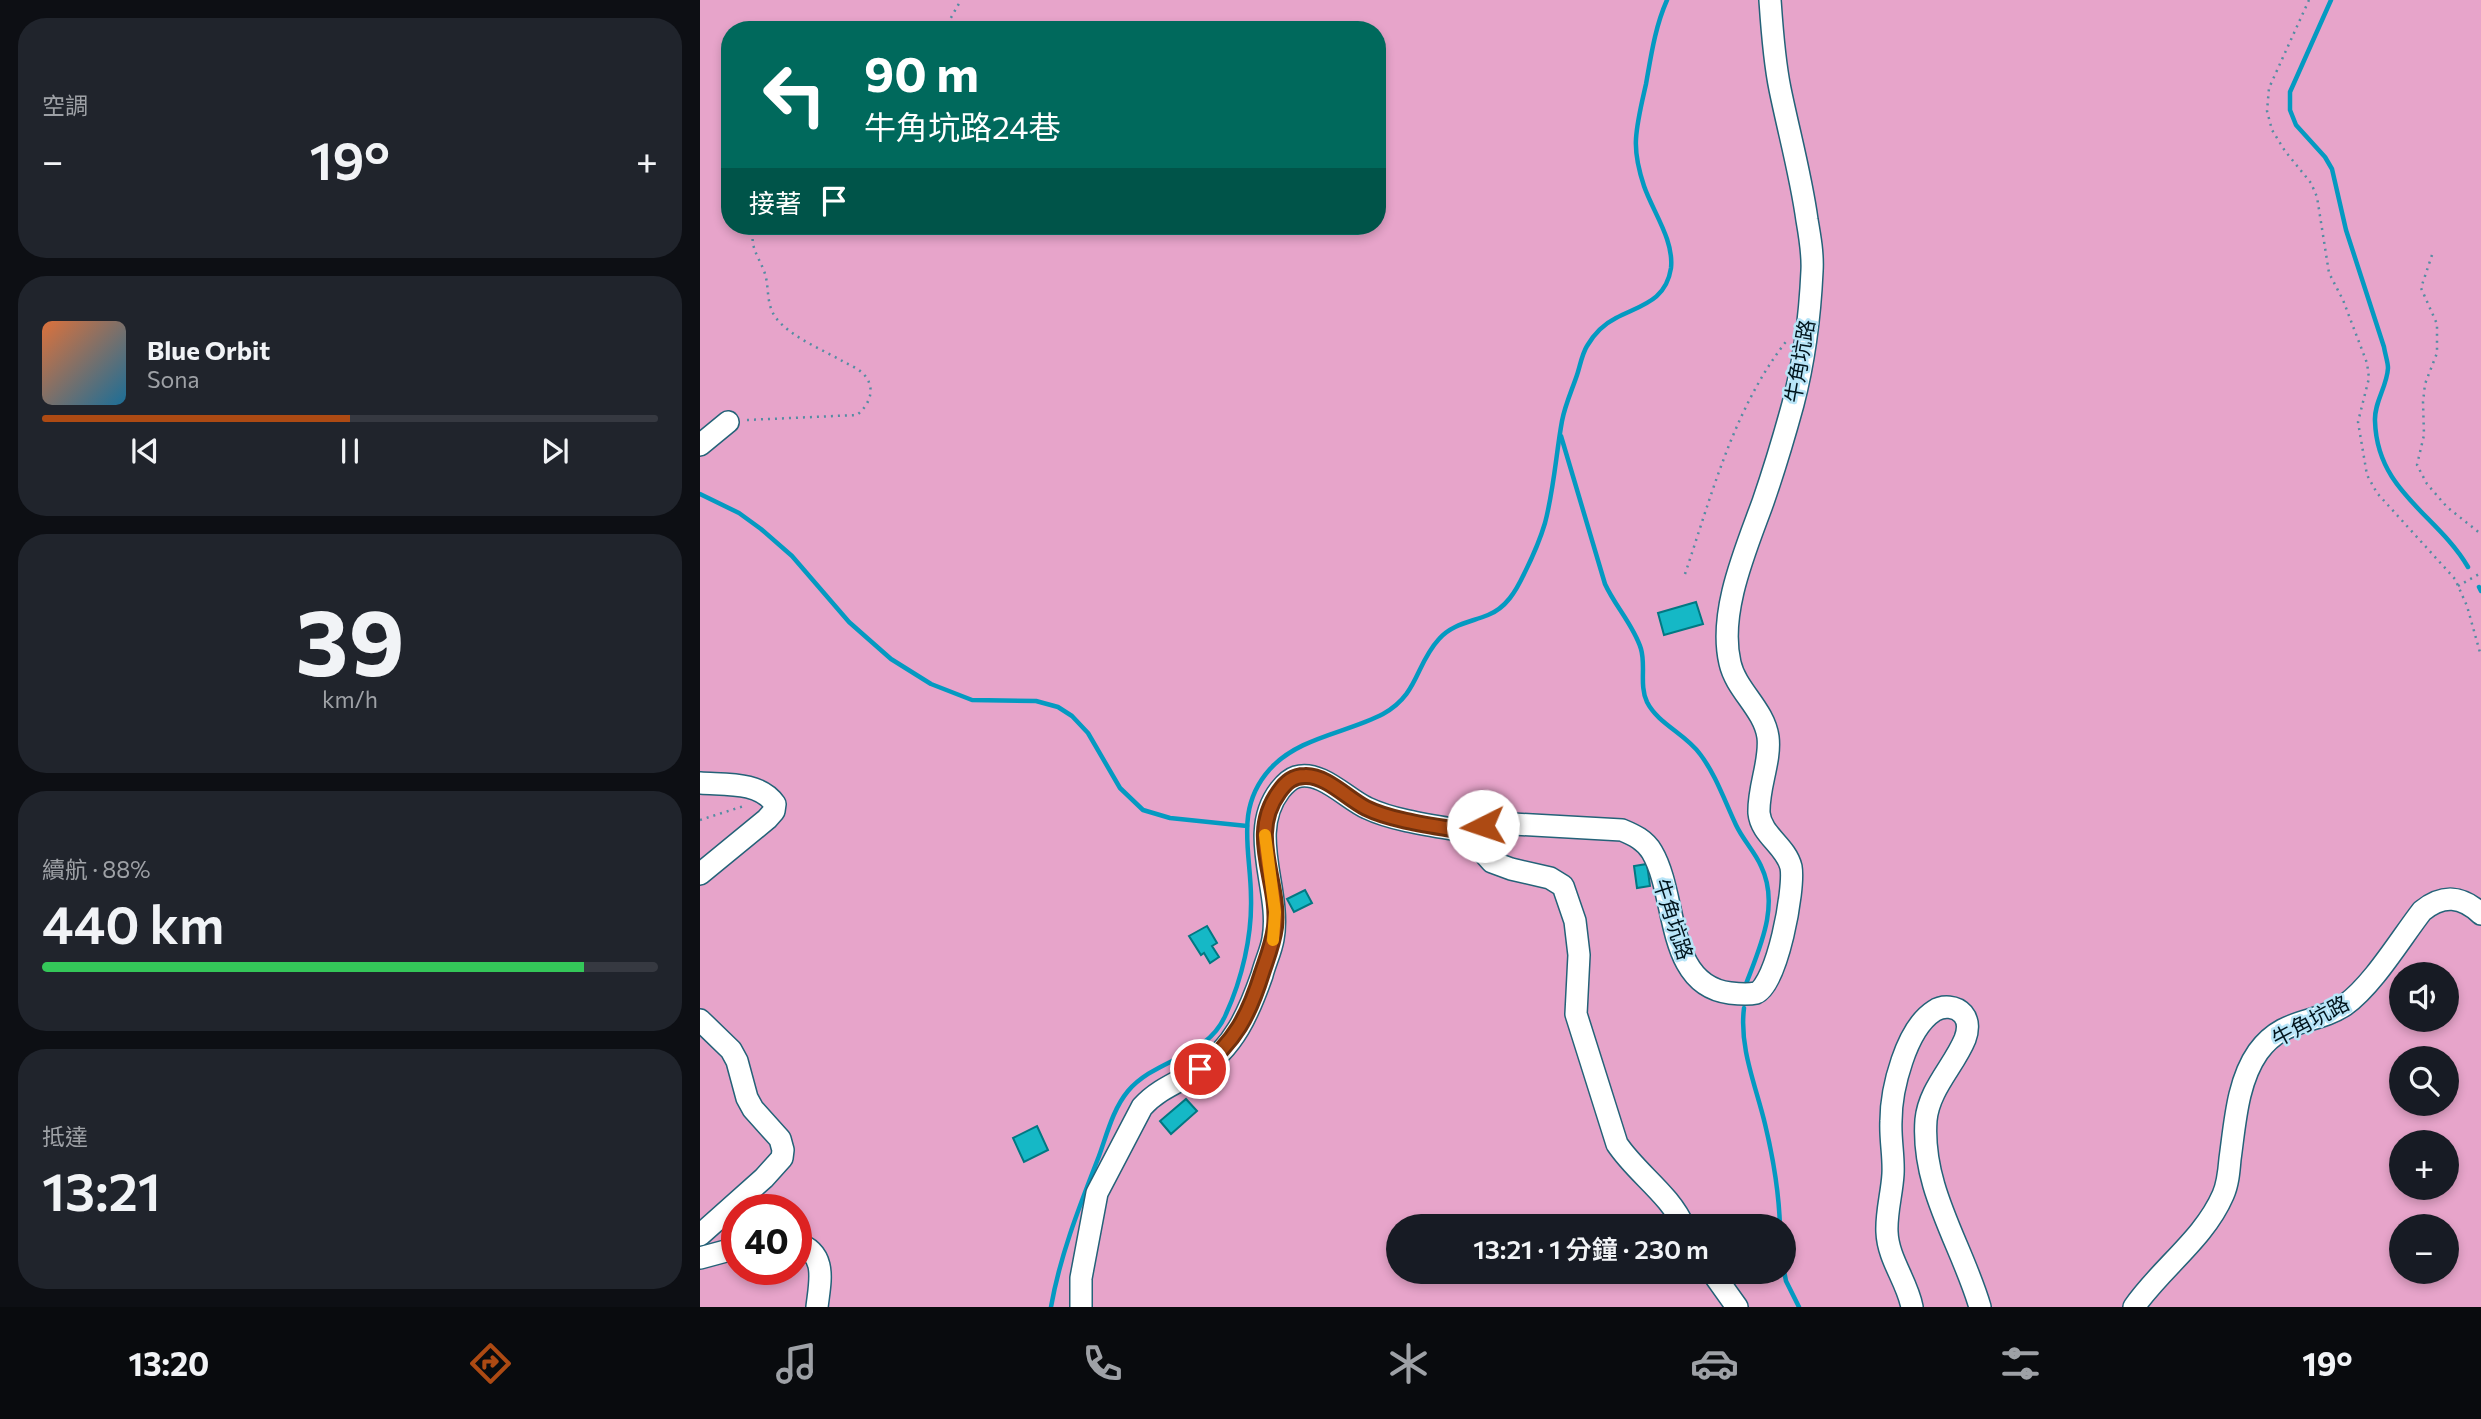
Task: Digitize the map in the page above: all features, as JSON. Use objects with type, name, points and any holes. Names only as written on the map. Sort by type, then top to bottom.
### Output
[{"type":"street","name":"牛角坑路","points":[[1475,833],[1483,826],[1496,823],[1622,830],[1639,836],[1652,851],[1684,958],[1694,977],[1723,992],[1754,994],[1763,988],[1770,977],[1785,925],[1791,866],[1759,818],[1768,737],[1763,722],[1741,688],[1730,664],[1727,637],[1732,594],[1794,402],[1812,269],[1811,243],[1800,173],[1780,87],[1770,0]]},
{"type":"street","points":[[700,444],[728,422]]},
{"type":"street","points":[[1081,1307],[1081,1278],[1097,1193],[1142,1107],[1162,1090],[1218,1056],[1239,1030],[1252,1005],[1275,925],[1265,831],[1268,813],[1286,783],[1296,777],[1309,775],[1367,808],[1387,815],[1475,833],[1475,843],[1492,862],[1550,878],[1563,886],[1576,921],[1579,955],[1576,1014],[1617,1144],[1628,1161],[1678,1214]]},
{"type":"street","points":[[700,783],[761,791],[775,804],[774,811],[767,818],[700,874]]},
{"type":"street","name":"牛角坑路","points":[[2134,1307],[2213,1215],[2223,1195],[2243,1086],[2250,1064],[2260,1049],[2298,1021],[2328,1014],[2351,1000],[2422,911],[2432,903],[2454,898],[2481,914]]},
{"type":"street","points":[[1912,1307],[1909,1293],[1888,1243],[1886,1229],[1894,1169],[1892,1098],[1903,1059],[1919,1026],[1941,1007],[1953,1008],[1964,1015],[1968,1024],[1966,1038],[1940,1082],[1926,1119],[1932,1182],[1980,1307]]},
{"type":"street","points":[[700,1020],[732,1050],[747,1098],[753,1109],[780,1139],[783,1150],[782,1158],[764,1178],[700,1235]]},
{"type":"street","points":[[812,1250],[819,1265],[817,1307]]},
{"type":"street","points":[[700,1258],[721,1252]]},
{"type":"street","points":[[1721,1284],[1737,1307]]},
{"type":"path","points":[[949,21],[961,0]]},
{"type":"path","points":[[2309,0],[2269,88],[2267,111],[2272,130],[2314,190],[2329,273],[2343,300],[2367,363],[2368,378],[2358,422],[2367,475],[2377,494],[2455,579],[2467,606],[2481,656]]},
{"type":"path","points":[[728,422],[849,417],[865,409],[871,387],[866,377],[856,369],[799,336],[777,318],[771,308],[766,276],[752,242],[754,235]]},
{"type":"path","points":[[2432,254],[2421,288],[2437,324],[2437,353],[2425,384],[2424,435],[2417,465],[2427,484],[2447,507],[2481,534]]},
{"type":"path","points":[[1685,574],[1726,451],[1745,409],[1775,355],[1807,315]]},
{"type":"path","points":[[2458,586],[2481,573]]},
{"type":"path","points":[[700,820],[771,799]]},
{"type":"shaded area","points":[[700,0],[2481,0],[2481,1307],[700,1307]]},
{"type":"building","points":[[1696,602],[1703,624],[1664,635],[1658,613]]},
{"type":"building","points":[[1647,864],[1650,886],[1637,888],[1634,866]]},
{"type":"building","points":[[1305,890],[1312,903],[1294,912],[1287,899]]},
{"type":"building","points":[[1207,926],[1217,943],[1212,946],[1219,957],[1210,963],[1204,953],[1201,955],[1189,936]]},
{"type":"building","points":[[1186,1099],[1197,1111],[1171,1134],[1160,1121]]},
{"type":"building","points":[[1037,1126],[1048,1150],[1024,1162],[1013,1138]]},
{"type":"waterway","points":[[1051,1307],[1071,1230],[1118,1106],[1140,1080],[1207,1040],[1218,1029],[1232,1001],[1245,957],[1250,927],[1248,815],[1259,784],[1270,769],[1295,750],[1369,721],[1395,706],[1404,698],[1431,649],[1444,634],[1494,612],[1510,598],[1530,562],[1545,523],[1563,415],[1585,349],[1603,326],[1643,305],[1664,288],[1671,268],[1669,247],[1644,186],[1636,145],[1654,42],[1667,0]]},
{"type":"waterway","points":[[2331,0],[2290,92],[2290,110],[2296,125],[2325,157],[2332,169],[2346,230],[2384,347],[2388,368],[2376,407],[2375,421],[2378,445],[2386,466],[2397,484],[2455,548],[2468,567]]},
{"type":"waterway","points":[[1561,436],[1605,584],[1634,632],[1641,649],[1643,689],[1647,702],[1658,717],[1694,747],[1706,762],[1766,881],[1769,896],[1766,926],[1746,984]]},
{"type":"waterway","points":[[700,494],[739,513],[761,529],[792,556],[849,622],[891,659],[931,684],[972,700],[1036,701],[1058,707],[1072,716],[1088,733],[1120,788],[1143,810],[1170,818],[1247,826]]},
{"type":"waterway","points":[[2479,587],[2481,591]]},
{"type":"waterway","points":[[1744,1008],[1746,1052],[1771,1149],[1779,1214]]},
{"type":"waterway","points":[[1788,1284],[1799,1307]]},
{"type":"slow traffic","points":[[1265,835],[1275,912],[1273,940]]},
{"type":"route","points":[[1200,1069],[1218,1056],[1239,1030],[1252,1005],[1272,942],[1275,912],[1265,831],[1268,813],[1286,783],[1296,777],[1309,775],[1367,808],[1387,815],[1475,833],[1483,826]]}]
